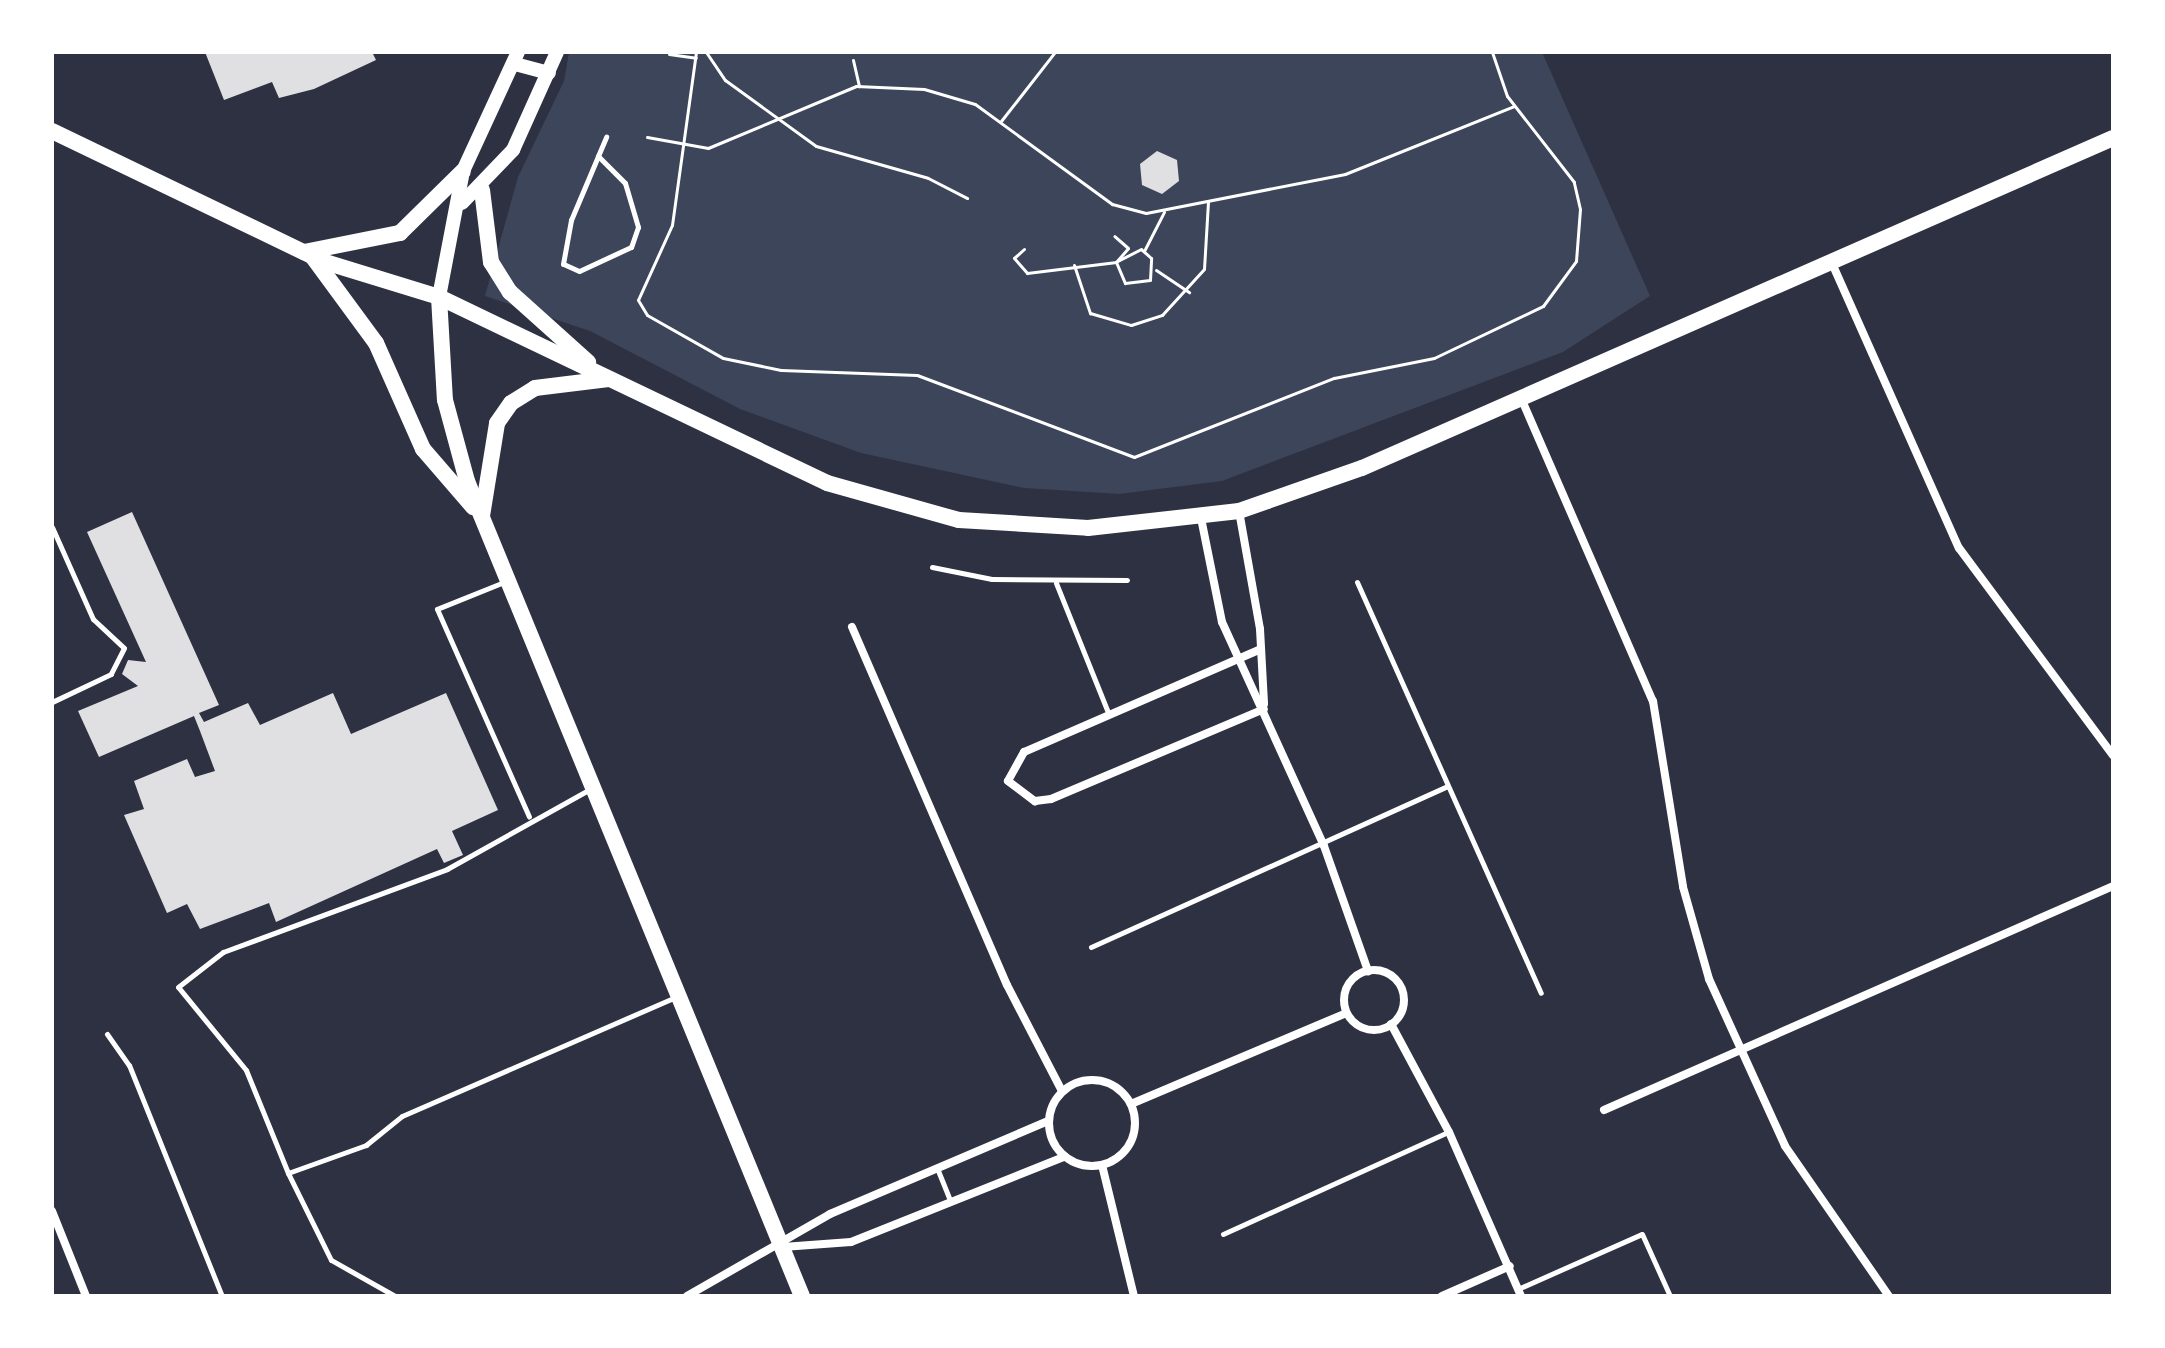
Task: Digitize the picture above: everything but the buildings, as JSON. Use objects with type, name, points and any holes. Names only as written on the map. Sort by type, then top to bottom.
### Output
[{"type":"main road","points":[[52,131],[308,254],[439,297],[827,483],[914,511],[1028,527],[1201,518],[1239,511],[1362,468],[2113,138]]},
{"type":"main road","points":[[308,254],[400,233],[463,171]]},
{"type":"main road","points":[[482,190],[482,226],[497,272],[606,378]]},
{"type":"main road","points":[[308,254],[376,343],[423,449],[482,517]]},
{"type":"main road","points":[[439,297],[445,400],[482,517],[802,1296]]},
{"type":"main road","points":[[482,517],[497,423],[511,403],[535,388],[606,378]]},
{"type":"street","points":[[462,203],[482,190],[513,150],[557,52]]},
{"type":"street","points":[[439,297],[462,203],[463,171],[516,58],[549,73]]},
{"type":"street","points":[[1831,261],[1959,548],[2113,755]]},
{"type":"street","points":[[1521,398],[1653,701],[1695,935],[1740,1050],[1785,1146],[1889,1296]]},
{"type":"street","points":[[1239,511],[1261,649],[1264,709]]},
{"type":"street","points":[[1201,518],[1237,658],[1264,709],[1324,846],[1368,971]]},
{"type":"street","points":[[852,627],[1007,985],[1062,1091]]},
{"type":"street","points":[[1261,649],[1024,752],[1010,767],[1017,793],[1051,799],[1264,709]]},
{"type":"street","points":[[1604,1110],[2113,886]]},
{"type":"street","points":[[1368,971],[1384,972],[1400,986],[1403,1007],[1391,1024],[1371,1030],[1346,1013],[1345,991],[1368,971]]},
{"type":"street","points":[[1131,1104],[1346,1013]]},
{"type":"street","points":[[1391,1024],[1449,1132],[1520,1292]]},
{"type":"street","points":[[687,1296],[782,1247],[830,1214],[1048,1121],[1062,1091],[1095,1079],[1131,1104]]},
{"type":"street","points":[[1102,1165],[1132,1140],[1131,1104]]},
{"type":"street","points":[[1048,1121],[1064,1157]]},
{"type":"street","points":[[782,1247],[851,1242],[1064,1157],[1102,1165]]},
{"type":"street","points":[[1102,1165],[1134,1296]]},
{"type":"street","points":[[52,1211],[86,1296]]},
{"type":"street","points":[[1442,1296],[1510,1266]]},
{"type":"lane","points":[[598,156],[625,183],[638,227],[631,247],[579,271],[563,264],[571,220],[606,137]]},
{"type":"lane","points":[[52,527],[93,619],[124,648],[111,674],[52,702]]},
{"type":"lane","points":[[932,567],[1056,583],[1127,580]]},
{"type":"lane","points":[[508,580],[437,609],[529,817]]},
{"type":"lane","points":[[1357,582],[1541,993]]},
{"type":"lane","points":[[1056,583],[1109,715]]},
{"type":"lane","points":[[1091,947],[1253,868],[1324,846],[1447,786]]},
{"type":"lane","points":[[395,1296],[331,1260],[288,1173],[246,1070],[178,987],[223,952],[447,869],[529,817],[593,788]]},
{"type":"lane","points":[[288,1173],[366,1145],[402,1116],[678,995]]},
{"type":"lane","points":[[107,1034],[117,1038],[129,1065],[222,1296]]},
{"type":"lane","points":[[1223,1234],[1449,1132]]},
{"type":"lane","points":[[937,1167],[950,1201]]},
{"type":"lane","points":[[1520,1292],[1642,1234],[1670,1296]]},
{"type":"path","points":[[696,52],[672,225],[638,300],[647,315],[723,358],[781,370],[917,375],[1134,457],[1334,378],[1434,358],[1543,306],[1576,261],[1580,209],[1574,182],[1514,106],[1492,52]]},
{"type":"path","points":[[706,52],[725,80],[774,118],[847,160],[928,178],[967,198]]},
{"type":"path","points":[[1001,121],[1055,52]]},
{"type":"path","points":[[669,54],[696,58]]},
{"type":"path","points":[[853,60],[859,86]]},
{"type":"path","points":[[647,137],[683,149],[736,140],[774,118],[859,86],[924,89],[1001,121],[1112,204],[1164,212],[1357,170],[1514,106]]},
{"type":"path","points":[[1074,264],[1085,308],[1123,324],[1162,315],[1189,292],[1209,255],[1208,201]]},
{"type":"path","points":[[1144,251],[1164,212]]},
{"type":"path","points":[[1114,236],[1126,243],[1127,252]]},
{"type":"path","points":[[1024,249],[1014,258],[1027,273],[1074,264],[1116,262],[1127,252],[1144,251]]},
{"type":"path","points":[[1144,251],[1155,270],[1189,292]]},
{"type":"path","points":[[1116,262],[1120,278],[1132,285],[1155,270]]},
{"type":"shaded area","points":[[569,52],[1542,52],[1650,296],[1563,352],[1222,481],[1119,494],[1024,488],[861,453],[740,409],[590,331],[485,296],[518,177],[564,81]]}]
